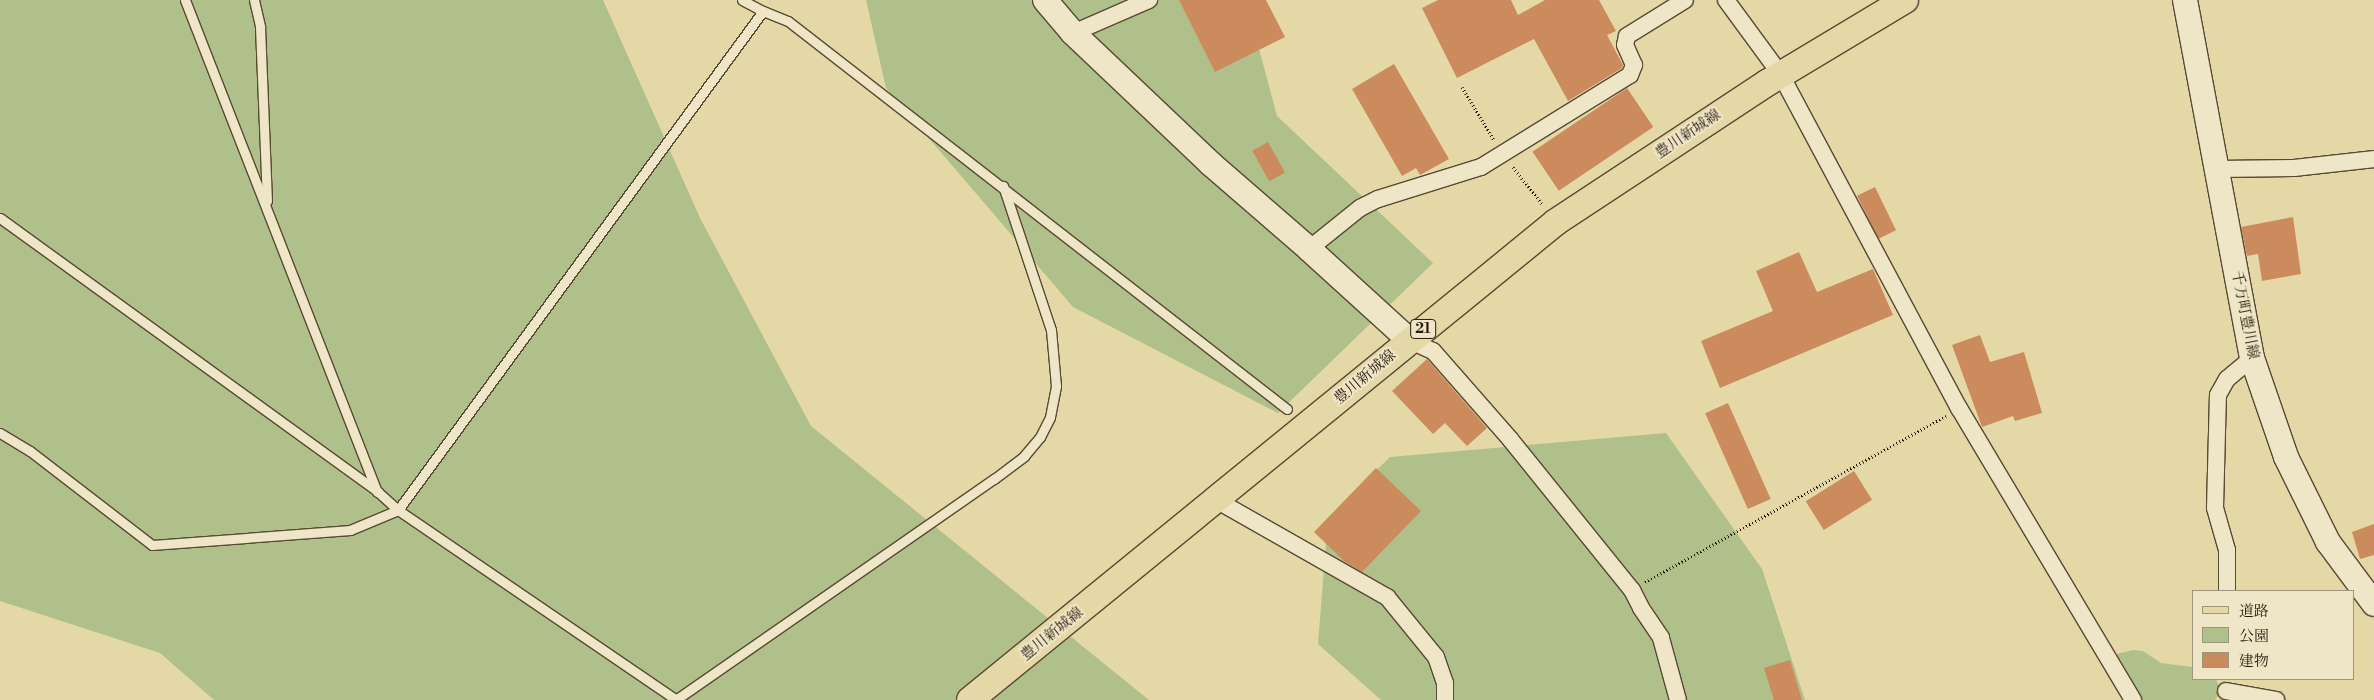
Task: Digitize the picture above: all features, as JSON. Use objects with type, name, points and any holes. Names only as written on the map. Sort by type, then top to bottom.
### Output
[{"type":"main road","points":[[1045,0],[1073,33],[1211,164],[1309,248],[1409,340]]},
{"type":"main road","name":"豊川新城線","points":[[970,700],[1556,222],[1767,82],[1781,76],[1905,0]]},
{"type":"main road","name":"千万町豊川線","points":[[2186,0],[2252,358],[2286,456],[2328,542],[2374,604]]},
{"type":"street","points":[[1073,33],[1149,0]]},
{"type":"street","points":[[1309,248],[1360,208],[1378,199],[1481,167],[1630,75],[1634,65],[1625,45],[1627,36],[1685,0]]},
{"type":"street","points":[[1726,0],[1781,76],[1959,408],[2133,700]]},
{"type":"street","points":[[2218,170],[2294,168],[2374,159]]},
{"type":"street","points":[[1409,340],[1433,351],[1510,439],[1632,590],[1641,608],[1661,638],[1678,700]]},
{"type":"street","points":[[2227,590],[2227,550],[2215,508],[2218,395],[2227,379],[2252,358]]},
{"type":"street","points":[[1216,500],[1387,597],[1436,657],[1445,683],[1444,700]]},
{"type":"street","points":[[2222,690],[2276,700]]},
{"type":"lane","points":[[185,0],[378,492]]},
{"type":"lane","points":[[254,0],[260,27],[267,209]]},
{"type":"lane","points":[[742,0],[763,12],[788,21],[1003,186],[1287,409]]},
{"type":"lane","points":[[0,433],[30,451],[152,545],[350,530],[398,510],[763,12]]},
{"type":"lane","points":[[0,218],[378,492],[398,510],[677,700],[991,480],[1024,456],[1040,437],[1050,417],[1056,386],[1051,330],[1003,186]]},
{"type":"path","points":[[1632,590],[1959,408]]},
{"type":"green space","points":[[0,0],[603,0],[700,218],[811,426],[1149,700],[214,700],[160,653],[0,601]]},
{"type":"green space","points":[[866,0],[1246,0],[1277,116],[1433,263],[1278,413],[1073,307],[886,88]]},
{"type":"green space","points":[[1666,433],[1762,569],[1805,700],[1381,700],[1318,644],[1328,518],[1390,457]]},
{"type":"green space","points":[[2133,650],[2143,651],[2161,663],[2192,667],[2192,680],[2216,680],[2221,691],[2215,700],[2140,700],[2116,659],[2117,654]]},
{"type":"building","points":[[1179,0],[1266,0],[1285,37],[1215,72]]},
{"type":"building","points":[[1438,0],[1511,0],[1518,15],[1545,0],[1599,0],[1616,31],[1607,35],[1623,65],[1622,68],[1568,101],[1534,39],[1457,78],[1422,8]]},
{"type":"building","points":[[1394,64],[1449,159],[1420,175],[1416,168],[1402,176],[1352,89]]},
{"type":"building","points":[[1627,88],[1653,127],[1559,191],[1532,152]]},
{"type":"building","points":[[1268,142],[1285,173],[1269,181],[1252,151]]},
{"type":"building","points":[[1875,187],[1896,230],[1878,239],[1857,196]]},
{"type":"building","points":[[2293,217],[2301,274],[2262,281],[2258,254],[2247,256],[2241,227]]},
{"type":"building","points":[[1799,252],[1817,292],[1873,269],[1893,315],[1720,388],[1701,341],[1773,311],[1756,271]]},
{"type":"building","points":[[1980,335],[1990,362],[2024,352],[2042,413],[2015,421],[2013,416],[1982,427],[1952,345]]},
{"type":"building","points":[[1427,359],[1487,428],[1467,446],[1445,423],[1433,434],[1392,391]]},
{"type":"building","points":[[1728,403],[1771,499],[1748,509],[1705,413]]},
{"type":"building","points":[[1376,468],[1421,511],[1362,572],[1344,561],[1314,532]]},
{"type":"building","points":[[1854,471],[1872,500],[1824,530],[1806,501]]},
{"type":"building","points":[[2374,524],[2374,555],[2360,559],[2352,532]]},
{"type":"building","points":[[1790,660],[1802,700],[1774,700],[1764,668]]}]
